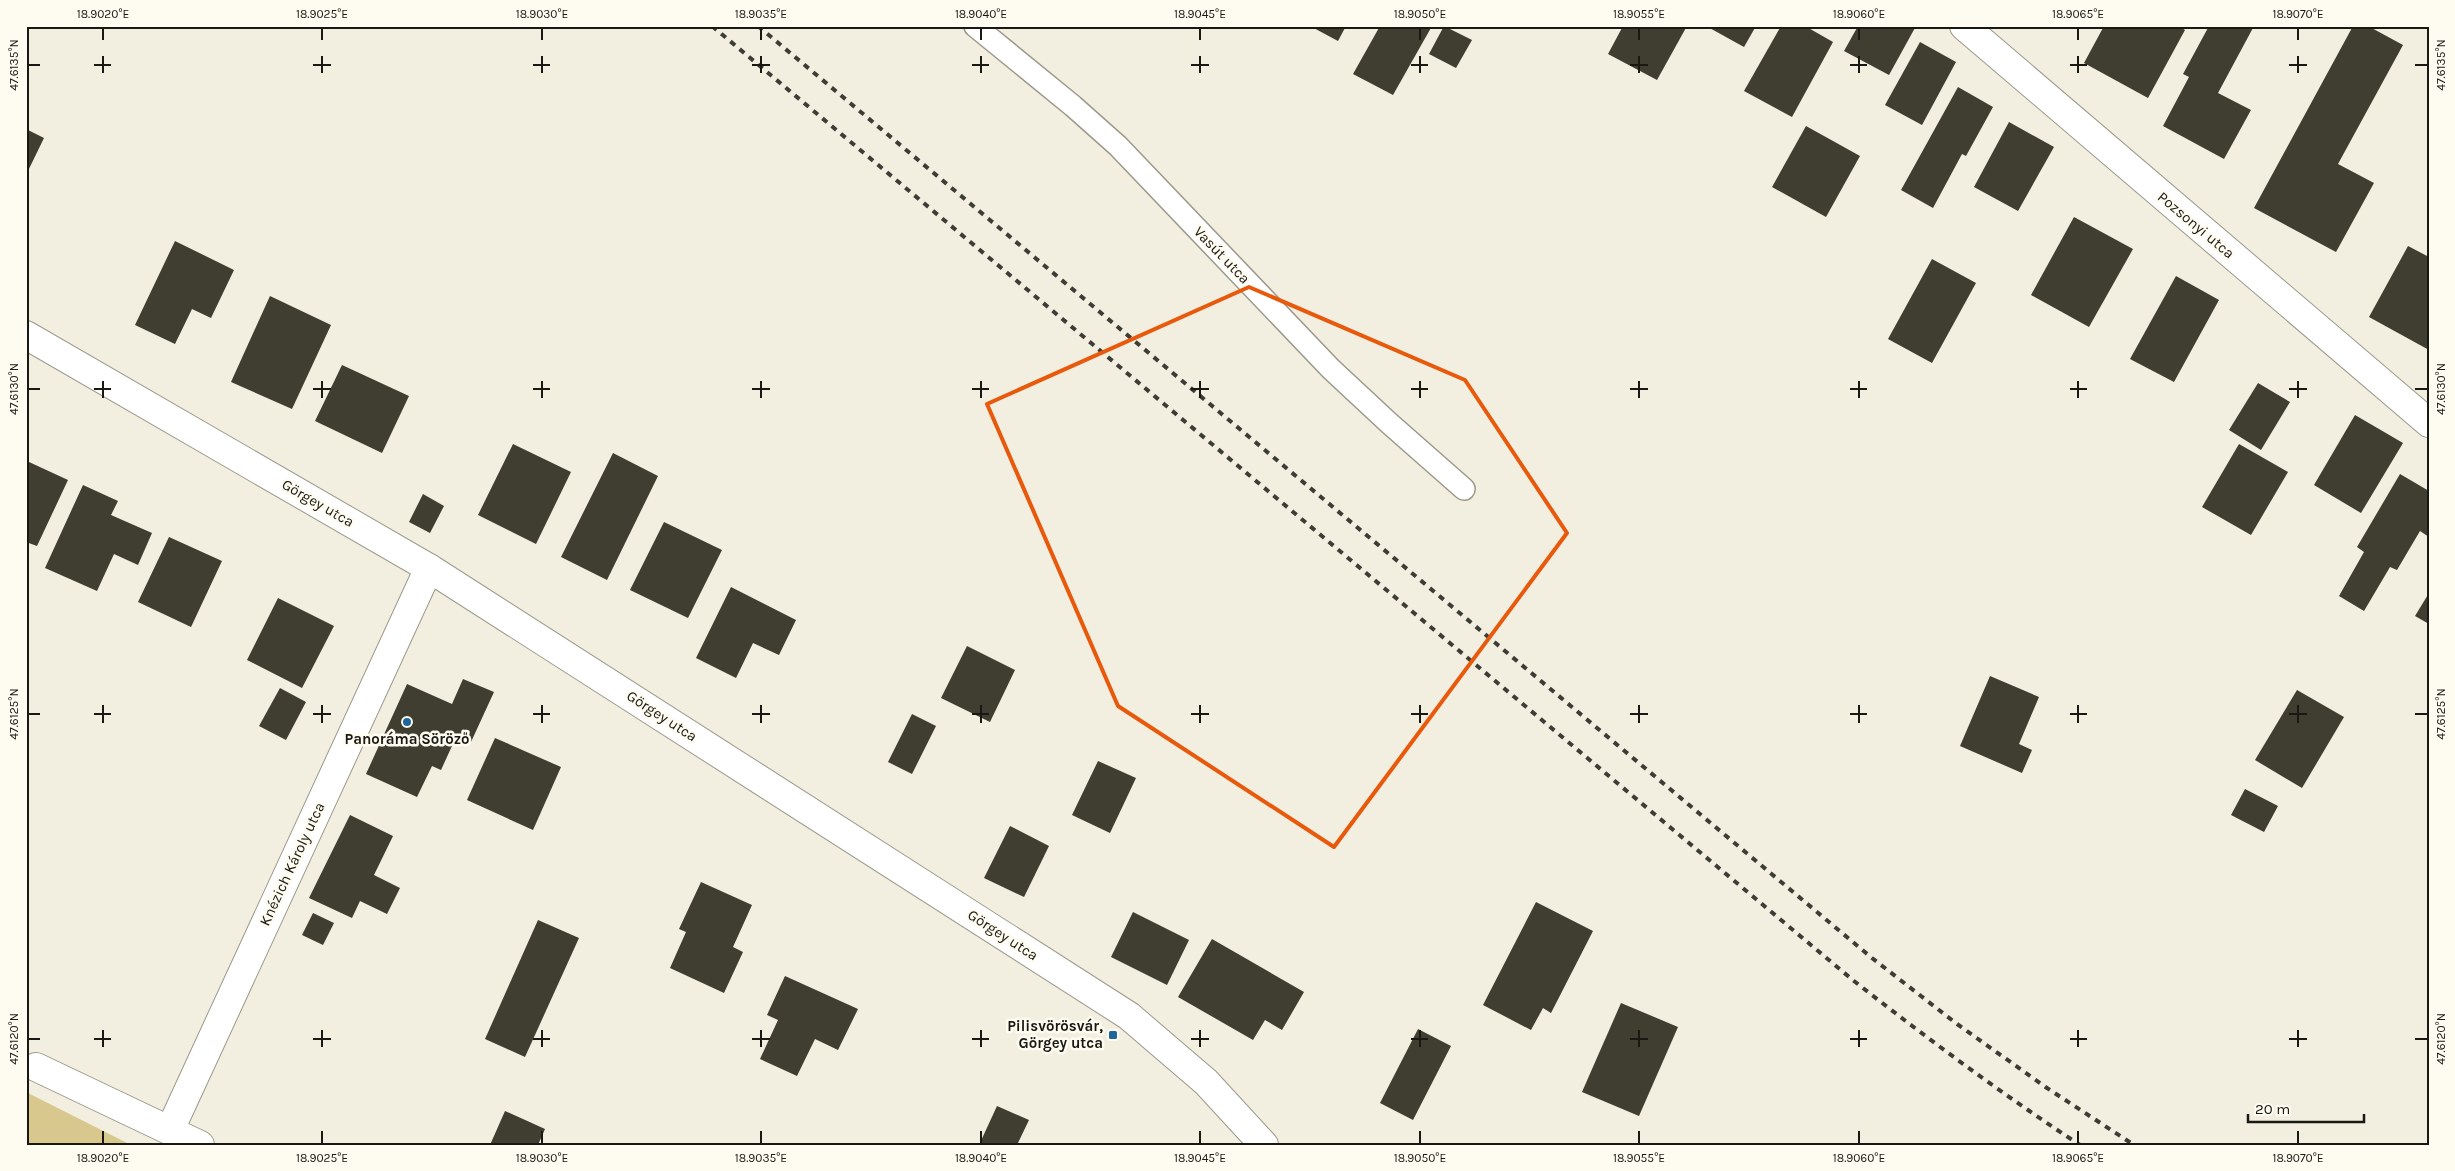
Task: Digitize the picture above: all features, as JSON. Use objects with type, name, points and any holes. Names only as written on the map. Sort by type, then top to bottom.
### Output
[{"type":"street","name":"Pozsonyi utca","points":[[1964,26],[2429,423]]},
{"type":"street","name":"Görgey utca","points":[[26,335],[429,568],[1129,1016],[1206,1082],[1264,1145]]},
{"type":"street","name":"Knézich Károly utca","points":[[170,1130],[429,568]]},
{"type":"street","points":[[36,1067],[200,1145]]},
{"type":"lane","name":"Vasút utca","points":[[975,26],[1073,106],[1118,146],[1331,368],[1464,489]]},
{"type":"highlighted area","points":[[1249,287],[1465,380],[1567,533],[1334,847],[1118,706],[987,404]]},
{"type":"shaded area","points":[[26,1092],[131,1145],[26,1145]]},
{"type":"building","points":[[1310,26],[1346,26],[1338,41]]},
{"type":"building","points":[[1380,26],[1432,26],[1393,95],[1353,74]]},
{"type":"building","points":[[1444,26],[1472,40],[1456,68],[1429,54]]},
{"type":"building","points":[[1623,26],[1687,26],[1657,80],[1608,54]]},
{"type":"building","points":[[1706,26],[1756,26],[1744,47]]},
{"type":"building","points":[[1781,26],[1805,26],[1833,42],[1792,117],[1744,91]]},
{"type":"building","points":[[1858,26],[1916,26],[1889,75],[1844,51]]},
{"type":"building","points":[[2104,26],[2179,26],[2185,30],[2148,98],[2084,63]]},
{"type":"building","points":[[2209,26],[2254,26],[2218,93],[2251,110],[2224,159],[2163,126],[2189,77],[2183,74]]},
{"type":"building","points":[[2353,26],[2368,26],[2403,45],[2338,164],[2374,183],[2336,252],[2254,208]]},
{"type":"building","points":[[1920,42],[1956,62],[1922,125],[1885,105]]},
{"type":"building","points":[[1958,87],[1993,107],[1966,156],[1962,154],[1933,208],[1901,190]]},
{"type":"building","points":[[2009,122],[2054,147],[2018,211],[1974,187]]},
{"type":"building","points":[[1806,126],[1860,156],[1826,217],[1772,187]]},
{"type":"building","points":[[26,129],[44,138],[26,175]]},
{"type":"building","points":[[2074,217],[2133,249],[2089,327],[2031,295]]},
{"type":"building","points":[[175,241],[234,270],[211,318],[192,309],[175,344],[135,325]]},
{"type":"building","points":[[2408,246],[2429,257],[2429,350],[2369,317]]},
{"type":"building","points":[[1932,259],[1976,283],[1932,363],[1888,339]]},
{"type":"building","points":[[2176,276],[2219,300],[2174,382],[2130,359]]},
{"type":"building","points":[[270,296],[331,325],[292,409],[231,382]]},
{"type":"building","points":[[342,365],[409,396],[382,453],[315,421]]},
{"type":"building","points":[[2258,383],[2290,402],[2261,450],[2229,430]]},
{"type":"building","points":[[2355,415],[2403,443],[2361,513],[2314,485]]},
{"type":"building","points":[[513,444],[571,472],[536,544],[478,515]]},
{"type":"building","points":[[2239,444],[2288,472],[2251,535],[2202,507]]},
{"type":"building","points":[[613,453],[658,476],[607,580],[561,557]]},
{"type":"building","points":[[29,462],[68,480],[37,546],[26,542],[26,469]]},
{"type":"building","points":[[2400,474],[2429,491],[2429,537],[2420,531],[2397,570],[2390,567],[2364,611],[2339,596],[2364,552],[2357,547]]},
{"type":"building","points":[[83,485],[118,501],[111,515],[152,533],[138,565],[114,554],[97,591],[45,568]]},
{"type":"building","points":[[423,494],[444,506],[430,533],[409,522]]},
{"type":"building","points":[[664,522],[722,550],[688,618],[630,590]]},
{"type":"building","points":[[169,537],[222,561],[191,627],[138,602]]},
{"type":"building","points":[[731,587],[796,620],[779,655],[753,643],[736,678],[696,658]]},
{"type":"building","points":[[2429,593],[2429,624],[2415,616]]},
{"type":"building","points":[[278,598],[334,626],[302,688],[247,660]]},
{"type":"building","points":[[967,646],[1015,670],[990,722],[941,698]]},
{"type":"building","points":[[1990,676],[2039,697],[2019,744],[2032,750],[2022,773],[1960,746]]},
{"type":"building","points":[[463,679],[494,692],[471,742],[457,735],[441,770],[432,766],[417,797],[366,774],[407,684],[452,704]]},
{"type":"building","points":[[280,688],[306,702],[286,740],[259,726]]},
{"type":"building","points":[[2297,690],[2344,717],[2302,788],[2255,760]]},
{"type":"building","points":[[912,714],[936,726],[912,774],[888,762]]},
{"type":"building","points":[[495,738],[561,767],[533,830],[467,800]]},
{"type":"building","points":[[1098,761],[1136,778],[1110,833],[1072,815]]},
{"type":"building","points":[[2245,789],[2278,806],[2264,832],[2231,815]]},
{"type":"building","points":[[350,815],[393,836],[374,875],[400,888],[387,914],[360,901],[352,918],[309,898]]},
{"type":"building","points":[[1010,826],[1049,846],[1024,897],[984,878]]},
{"type":"building","points":[[701,882],[752,905],[733,947],[743,952],[724,993],[670,968],[686,932],[679,929]]},
{"type":"building","points":[[1536,902],[1593,931],[1551,1013],[1543,1008],[1531,1030],[1483,1005]]},
{"type":"building","points":[[1133,912],[1189,940],[1167,985],[1111,957]]},
{"type":"building","points":[[313,913],[334,923],[323,945],[302,935]]},
{"type":"building","points":[[538,920],[579,938],[525,1057],[485,1039]]},
{"type":"building","points":[[1212,939],[1304,992],[1282,1030],[1265,1020],[1253,1040],[1178,997]]},
{"type":"building","points":[[785,976],[858,1009],[838,1050],[815,1039],[797,1076],[760,1059],[778,1020],[767,1015]]},
{"type":"building","points":[[1621,1003],[1678,1027],[1639,1116],[1582,1092]]},
{"type":"building","points":[[1418,1029],[1451,1046],[1413,1120],[1380,1103]]},
{"type":"building","points":[[997,1106],[1029,1120],[1017,1145],[979,1145]]},
{"type":"building","points":[[505,1111],[545,1129],[538,1145],[490,1145]]},
{"type":"railway","points":[[712,26],[1854,981],[1966,1066],[2080,1145]]},
{"type":"railway","points":[[758,26],[1872,958],[1957,1024],[2047,1088],[2134,1145]]},
{"type":"place","name":"Panoráma Söröző","points":[[407,722]]},
{"type":"place","name":"Pilisvörösvár, Görgey utca","points":[[1113,1035]]}]
